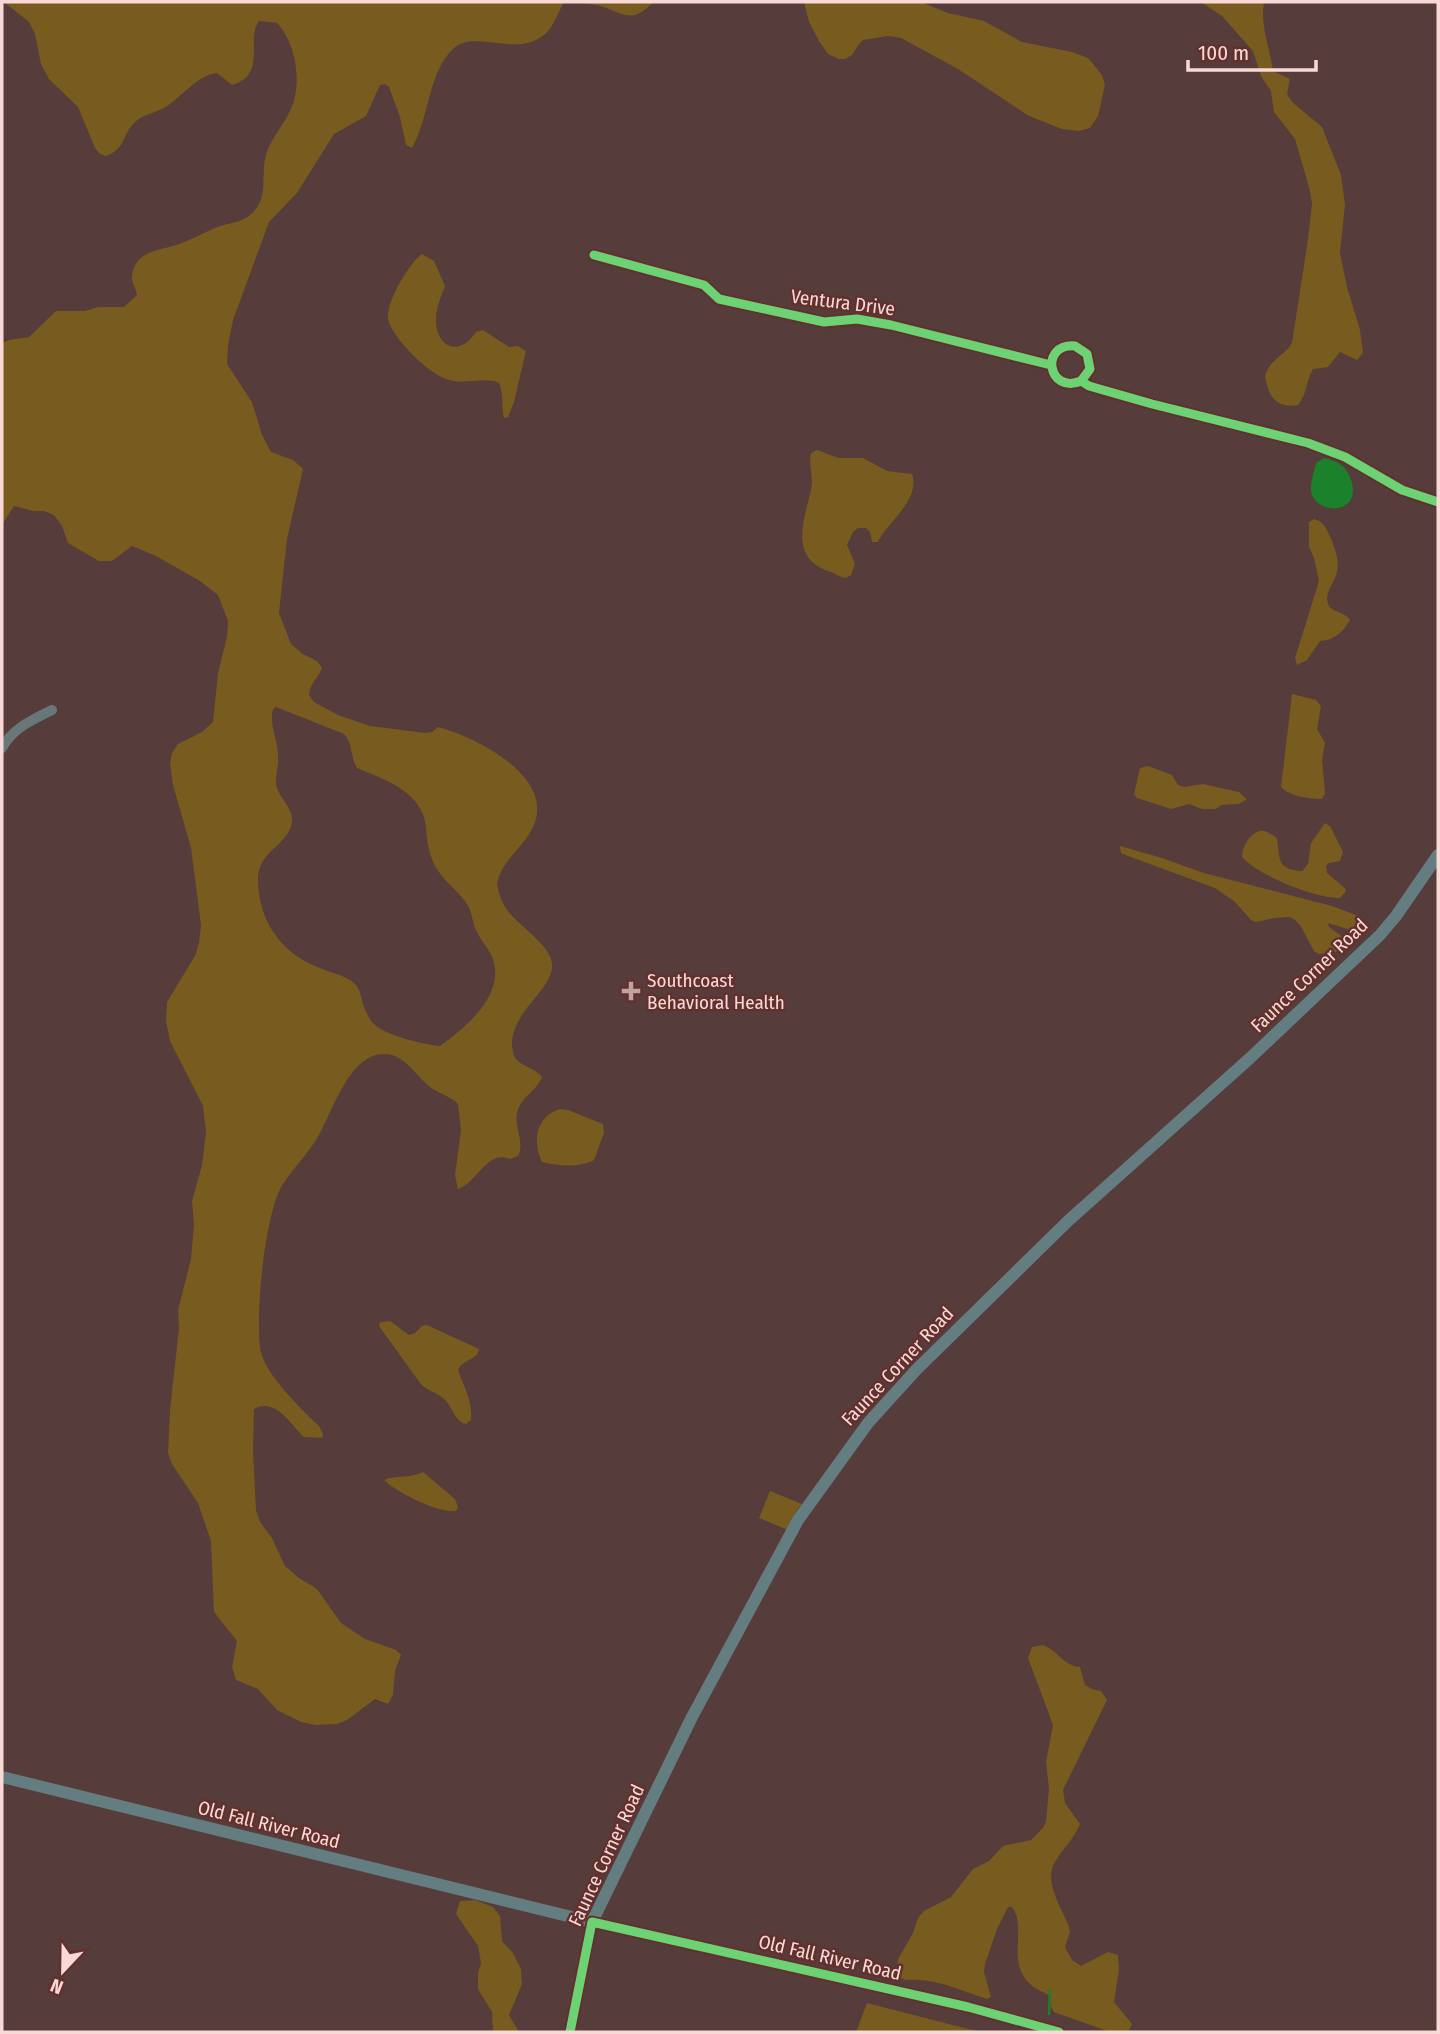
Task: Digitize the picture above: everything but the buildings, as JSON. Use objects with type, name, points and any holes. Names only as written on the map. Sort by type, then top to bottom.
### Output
[{"type":"main road","name":"Faunce Corner Road","points":[[592,1922],[692,1717],[798,1520],[868,1423],[916,1370],[1068,1221],[1249,1059],[1380,934],[1396,916],[1438,855]]},
{"type":"main road","name":"Old Fall River Road","points":[[2,1776],[41,1788],[592,1922]]},
{"type":"street","name":"Ventura Drive","points":[[594,256],[704,285],[719,299],[824,322],[857,319],[891,325],[1051,365],[1059,380],[1069,384],[1080,381],[1088,386],[1152,404],[1308,443],[1345,457],[1402,490],[1438,502]]},
{"type":"street","points":[[1051,365],[1053,356],[1062,347],[1079,347],[1087,355],[1090,365],[1086,376],[1080,381]]},
{"type":"street","points":[[2,748],[16,729],[52,710]]},
{"type":"street","name":"Faunce Corner Road","points":[[570,2032],[592,1922]]},
{"type":"street","name":"Old Fall River Road","points":[[592,1922],[968,2007],[1059,2032]]},
{"type":"shaded area","points":[[4,2],[564,2],[549,30],[538,39],[512,44],[474,41],[453,49],[438,71],[412,148],[406,145],[400,117],[389,87],[380,85],[366,116],[334,134],[297,193],[269,222],[233,320],[228,345],[227,364],[252,402],[262,435],[271,452],[293,460],[303,469],[287,539],[279,613],[291,644],[317,661],[322,668],[309,695],[314,702],[338,715],[370,726],[425,733],[438,727],[454,732],[490,749],[522,775],[533,790],[537,807],[534,825],[503,869],[497,885],[507,910],[546,949],[552,963],[547,981],[514,1031],[512,1043],[516,1059],[542,1077],[522,1102],[517,1113],[520,1145],[518,1156],[510,1159],[495,1158],[458,1189],[455,1175],[461,1130],[458,1104],[429,1086],[399,1058],[384,1054],[372,1056],[352,1072],[344,1084],[316,1140],[283,1184],[271,1217],[260,1292],[261,1352],[277,1381],[319,1426],[323,1434],[322,1438],[304,1437],[276,1409],[262,1406],[254,1409],[256,1510],[285,1566],[317,1589],[341,1623],[365,1639],[396,1650],[401,1655],[395,1671],[393,1695],[388,1704],[375,1699],[347,1720],[337,1724],[316,1725],[301,1722],[277,1710],[258,1689],[236,1680],[232,1667],[237,1641],[214,1612],[211,1541],[198,1503],[172,1464],[168,1453],[179,1328],[178,1310],[191,1259],[194,1225],[192,1201],[202,1165],[206,1132],[203,1106],[170,1041],[166,1021],[167,1002],[195,956],[201,925],[191,848],[173,785],[170,764],[172,753],[178,744],[202,732],[213,722],[218,673],[228,621],[218,595],[200,581],[156,556],[132,546],[112,561],[99,561],[68,543],[62,526],[54,515],[44,511],[14,506],[2,525],[2,343],[29,337],[56,311],[124,307],[137,295],[132,281],[134,267],[148,253],[182,243],[250,215],[262,195],[264,163],[268,149],[293,103],[296,66],[289,42],[277,23],[259,21],[255,29],[253,65],[243,80],[232,85],[217,73],[202,78],[169,105],[136,121],[117,150],[106,156],[95,148],[78,107],[49,79],[41,64],[35,34],[29,22]],"holes":[[[276,707],[344,734],[357,768],[400,788],[417,804],[423,815],[433,862],[467,904],[476,930],[492,957],[495,971],[489,996],[472,1019],[440,1046],[415,1042],[380,1029],[367,1014],[356,985],[345,977],[302,960],[291,952],[273,932],[262,907],[259,869],[268,854],[286,836],[292,821],[291,812],[276,784],[278,756],[272,721],[273,709]]]},
{"type":"shaded area","points":[[580,2],[653,2],[639,14],[627,15]]},
{"type":"shaded area","points":[[804,2],[921,2],[948,13],[984,21],[1022,42],[1088,58],[1102,75],[1105,85],[1098,116],[1090,128],[1079,131],[1062,129],[1029,116],[958,69],[901,38],[888,36],[863,40],[852,55],[839,59],[828,54],[819,41],[809,22]]},
{"type":"shaded area","points":[[1201,2],[1264,2],[1264,28],[1273,71],[1290,79],[1287,94],[1292,102],[1322,127],[1341,175],[1345,205],[1340,253],[1360,330],[1363,353],[1357,360],[1340,352],[1328,367],[1313,369],[1298,405],[1284,405],[1274,400],[1268,390],[1265,376],[1270,366],[1292,343],[1308,239],[1312,204],[1310,191],[1295,139],[1274,112],[1271,91],[1261,76],[1253,51],[1222,16]]},
{"type":"shaded area","points":[[422,254],[434,261],[445,286],[436,318],[439,336],[444,342],[456,347],[483,330],[509,347],[518,346],[526,351],[508,417],[504,418],[499,383],[446,379],[430,370],[412,354],[391,327],[388,312],[394,293]]},
{"type":"shaded area","points":[[817,450],[839,458],[863,458],[887,471],[912,474],[912,493],[908,502],[878,542],[872,542],[870,532],[866,528],[858,528],[853,532],[847,545],[855,564],[851,575],[846,578],[818,566],[804,549],[803,527],[812,485],[810,458],[811,453]]},
{"type":"shaded area","points":[[1325,458],[1340,464],[1351,479],[1352,497],[1339,508],[1323,506],[1312,494],[1317,462]]},
{"type":"shaded area","points":[[1314,519],[1326,529],[1337,557],[1338,567],[1329,592],[1328,604],[1350,620],[1338,635],[1320,641],[1307,660],[1297,665],[1295,658],[1319,581],[1309,547],[1309,522]]},
{"type":"shaded area","points":[[1292,694],[1316,700],[1321,706],[1317,729],[1325,743],[1322,760],[1325,793],[1322,799],[1294,795],[1281,787]]},
{"type":"shaded area","points":[[1148,766],[1172,775],[1178,785],[1184,787],[1203,784],[1239,792],[1247,799],[1239,804],[1221,805],[1216,809],[1202,809],[1189,804],[1171,809],[1137,798],[1134,794],[1140,768]]},
{"type":"shaded area","points":[[1325,823],[1330,826],[1343,852],[1340,861],[1326,866],[1327,873],[1345,888],[1346,891],[1340,898],[1288,885],[1242,857],[1250,837],[1265,831],[1277,838],[1279,857],[1283,865],[1302,871],[1308,864],[1311,843]]},
{"type":"shaded area","points":[[1120,846],[1204,873],[1332,906],[1356,915],[1363,930],[1357,932],[1328,923],[1329,927],[1343,937],[1347,946],[1341,951],[1319,954],[1314,951],[1294,919],[1274,918],[1256,922],[1251,920],[1235,902],[1215,888],[1121,853]]},
{"type":"shaded area","points":[[560,1109],[603,1124],[604,1133],[594,1160],[568,1166],[542,1162],[537,1146],[538,1131],[546,1117]]},
{"type":"shaded area","points":[[390,1321],[409,1335],[427,1325],[479,1349],[477,1355],[458,1370],[471,1407],[471,1420],[466,1424],[459,1420],[444,1399],[420,1383],[379,1326],[380,1322]]},
{"type":"shaded area","points":[[423,1472],[455,1499],[458,1507],[456,1511],[439,1509],[418,1501],[384,1480]]},
{"type":"shaded area","points":[[770,1491],[802,1504],[788,1530],[759,1518]]},
{"type":"shaded area","points":[[1043,1645],[1070,1664],[1080,1667],[1085,1685],[1101,1691],[1107,1700],[1063,1790],[1065,1803],[1080,1824],[1055,1862],[1051,1878],[1055,1895],[1069,1927],[1065,1947],[1072,1960],[1081,1966],[1108,1952],[1118,1955],[1119,1970],[1114,2002],[1132,2024],[1128,2032],[1110,2032],[1054,2012],[1050,1996],[1031,1985],[1019,1966],[1018,1925],[1012,1907],[1008,1907],[997,1929],[985,1964],[984,1972],[991,1997],[987,1999],[944,1985],[905,1979],[897,1975],[898,1959],[924,1911],[951,1897],[973,1869],[989,1861],[1003,1846],[1031,1840],[1043,1828],[1049,1789],[1046,1762],[1053,1725],[1028,1658],[1032,1647]]},
{"type":"shaded area","points":[[475,1900],[493,1907],[500,1916],[502,1941],[513,1953],[521,1969],[522,1984],[509,2015],[519,2032],[493,2032],[492,2012],[478,1989],[481,1963],[478,1946],[456,1914],[460,1901]]},
{"type":"shaded area","points":[[867,2003],[980,2032],[856,2032]]},
{"type":"waterway","points":[[1049,2014],[1050,1990]]},
{"type":"cycle path","points":[[594,255],[704,285],[719,299],[824,322],[857,319],[891,325],[1051,365]]},
{"type":"cycle path","points":[[1081,381],[1090,369],[1087,354],[1075,346],[1064,347],[1056,352],[1052,359],[1052,368],[1061,381],[1081,381],[1089,386],[1152,404],[1308,443],[1345,457],[1402,490],[1438,502]]},
{"type":"cycle path","points":[[570,2032],[592,1922],[968,2007],[1059,2032]]},
{"type":"place","name":"Southcoast Behavioral Health","points":[[631,991]]}]
